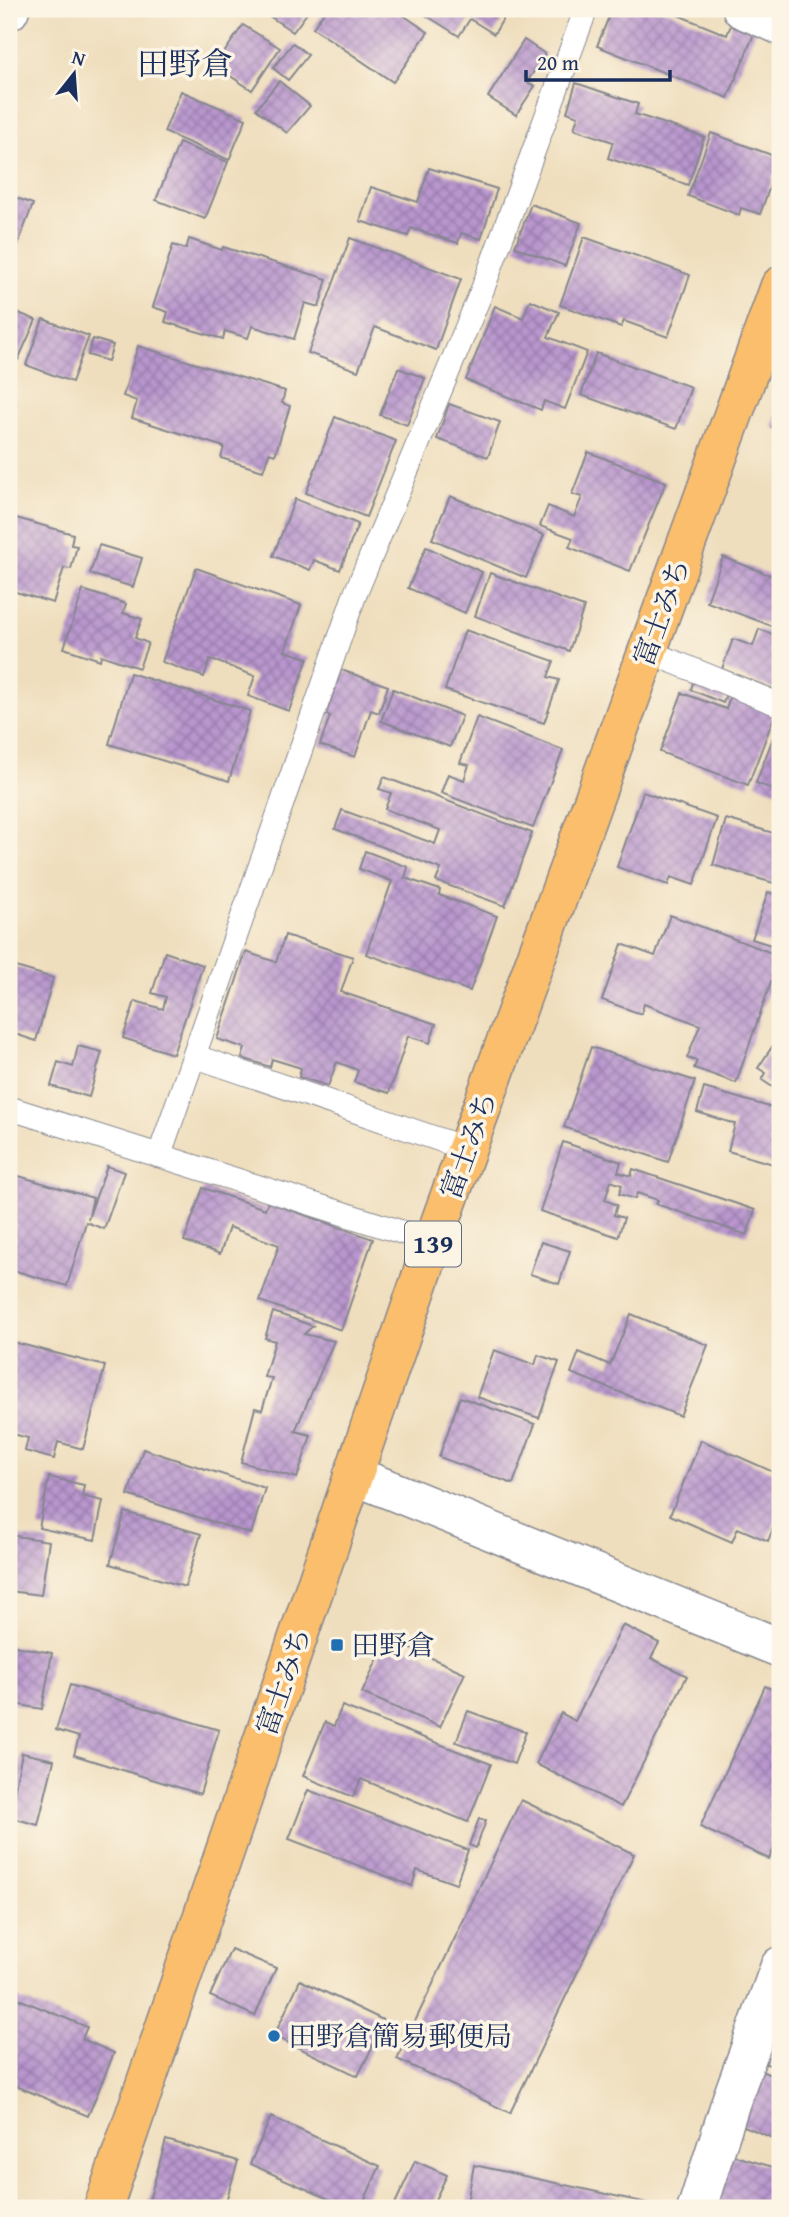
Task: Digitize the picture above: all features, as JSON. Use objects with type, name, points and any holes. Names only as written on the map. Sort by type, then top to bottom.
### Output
[{"type":"highway","name":"富士みち","points":[[103,2208],[433,1242],[780,286]]},
{"type":"street","points":[[742,9],[780,25]]},
{"type":"street","points":[[352,1475],[780,1648]]},
{"type":"street","points":[[697,2208],[731,2101],[780,1966]]},
{"type":"lane","points":[[159,1156],[354,597],[483,288],[586,9]]},
{"type":"lane","points":[[647,651],[780,705]]},
{"type":"lane","points":[[194,1056],[467,1149]]},
{"type":"lane","points":[[9,1108],[433,1242]]},
{"type":"building","points":[[310,9],[293,32],[262,11]]},
{"type":"building","points":[[326,9],[394,9],[428,32],[393,82],[313,28]]},
{"type":"building","points":[[416,9],[524,9],[516,20],[506,14],[494,34],[470,19],[459,36]]},
{"type":"building","points":[[612,9],[663,9],[727,35],[733,20],[756,29],[728,98],[597,46]]},
{"type":"building","points":[[243,25],[280,48],[252,90],[215,66]]},
{"type":"building","points":[[524,40],[545,54],[527,82],[535,86],[516,115],[488,97]]},
{"type":"building","points":[[293,43],[308,55],[288,80],[273,68]]},
{"type":"building","points":[[279,81],[310,106],[287,133],[256,109]]},
{"type":"building","points":[[576,83],[638,104],[635,114],[704,137],[688,185],[608,158],[613,142],[574,129],[578,116],[567,112]]},
{"type":"building","points":[[181,91],[246,119],[229,160],[164,132]]},
{"type":"building","points":[[711,133],[780,158],[760,214],[741,208],[739,215],[688,196]]},
{"type":"building","points":[[179,143],[228,162],[205,219],[156,200]]},
{"type":"building","points":[[429,168],[497,189],[481,239],[461,233],[458,243],[411,228],[408,236],[360,221],[371,187],[418,202]]},
{"type":"building","points":[[9,195],[33,204],[9,268]]},
{"type":"building","points":[[531,204],[581,223],[565,266],[515,247]]},
{"type":"building","points":[[584,237],[690,275],[668,337],[624,321],[621,327],[560,305]]},
{"type":"building","points":[[350,238],[461,279],[436,350],[375,327],[358,371],[308,353]]},
{"type":"building","points":[[189,239],[327,279],[319,307],[305,303],[294,339],[252,326],[248,338],[225,331],[223,339],[165,322],[168,312],[153,307],[173,245],[186,249]]},
{"type":"building","points":[[530,300],[559,312],[548,337],[587,352],[565,409],[544,401],[541,410],[466,380],[495,306],[523,318]]},
{"type":"building","points":[[9,309],[36,320],[18,360],[9,356]]},
{"type":"building","points":[[43,319],[89,336],[72,382],[26,365]]},
{"type":"building","points":[[93,339],[113,345],[108,361],[88,355]]},
{"type":"building","points":[[138,346],[285,391],[282,403],[290,406],[275,455],[269,453],[263,471],[221,458],[224,447],[132,418],[137,401],[123,396]]},
{"type":"building","points":[[596,353],[691,387],[676,429],[581,395]]},
{"type":"building","points":[[398,368],[425,378],[407,425],[380,415]]},
{"type":"building","points":[[9,399],[15,401],[9,419]]},
{"type":"building","points":[[449,404],[500,422],[488,457],[437,439]]},
{"type":"building","points":[[780,405],[780,430],[772,427]]},
{"type":"building","points":[[335,417],[396,441],[366,517],[306,493]]},
{"type":"building","points":[[588,452],[666,482],[630,571],[569,547],[573,538],[540,526],[548,506],[574,517],[582,497],[572,494]]},
{"type":"building","points":[[450,496],[544,535],[526,578],[432,539]]},
{"type":"building","points":[[295,499],[358,524],[340,570],[314,560],[310,570],[273,556]]},
{"type":"building","points":[[9,516],[73,534],[71,545],[77,546],[71,569],[64,568],[53,603],[9,590]]},
{"type":"building","points":[[99,545],[142,558],[133,587],[90,574]]},
{"type":"building","points":[[426,547],[482,572],[465,613],[408,588]]},
{"type":"building","points":[[723,557],[780,579],[780,629],[707,602]]},
{"type":"building","points":[[196,568],[301,605],[285,651],[308,658],[289,711],[248,696],[255,676],[210,659],[204,677],[162,662]]},
{"type":"building","points":[[490,573],[584,607],[569,651],[475,616]]},
{"type":"building","points":[[83,590],[126,604],[123,613],[142,619],[135,638],[148,643],[139,668],[101,655],[100,660],[64,648]]},
{"type":"building","points":[[759,629],[780,637],[780,692],[722,669],[733,639],[753,646]]},
{"type":"building","points":[[465,630],[554,661],[548,677],[559,680],[544,723],[445,690]]},
{"type":"building","points":[[341,670],[388,686],[379,713],[371,710],[355,757],[320,745],[330,716],[326,714]]},
{"type":"building","points":[[130,673],[250,711],[229,781],[109,744]]},
{"type":"building","points":[[693,682],[726,694],[723,703],[691,690]]},
{"type":"building","points":[[393,689],[462,716],[450,747],[381,721]]},
{"type":"building","points":[[682,693],[726,709],[730,697],[775,714],[748,785],[660,752]]},
{"type":"building","points":[[477,717],[563,750],[533,828],[441,793],[448,774],[464,780],[469,765],[460,763]]},
{"type":"building","points":[[780,719],[780,792],[756,783]]},
{"type":"building","points":[[384,777],[532,833],[505,906],[436,881],[441,869],[335,829],[342,810],[435,844],[440,830],[385,809],[391,793],[379,789]]},
{"type":"building","points":[[643,792],[717,818],[694,885],[671,877],[668,885],[617,867]]},
{"type":"building","points":[[726,819],[780,835],[780,885],[713,865]]},
{"type":"building","points":[[365,851],[408,867],[405,878],[440,890],[439,895],[497,916],[470,991],[366,954],[392,881],[359,869]]},
{"type":"building","points":[[768,892],[780,896],[780,948],[752,939]]},
{"type":"building","points":[[670,915],[780,956],[736,1083],[694,1068],[697,1061],[687,1058],[700,1025],[644,1004],[641,1014],[602,1000],[622,944],[655,956]]},
{"type":"building","points":[[285,935],[353,957],[341,992],[436,1024],[430,1043],[408,1036],[389,1093],[354,1082],[358,1070],[337,1062],[328,1086],[299,1077],[301,1068],[272,1059],[270,1067],[242,1058],[245,1048],[217,1039],[246,952],[276,962]]},
{"type":"building","points":[[165,952],[203,965],[173,1054],[123,1038],[135,1001],[163,1009],[166,997],[152,993]]},
{"type":"building","points":[[9,965],[53,978],[36,1041],[9,1032]]},
{"type":"building","points":[[774,1044],[780,1048],[780,1092],[762,1080],[766,1073],[758,1068]]},
{"type":"building","points":[[78,1046],[102,1052],[89,1097],[51,1086],[58,1062],[73,1067]]},
{"type":"building","points":[[591,1047],[695,1081],[668,1162],[564,1127]]},
{"type":"building","points":[[704,1088],[780,1110],[780,1166],[728,1151],[735,1124],[697,1112]]},
{"type":"building","points":[[563,1142],[621,1162],[618,1172],[631,1176],[633,1169],[755,1210],[747,1235],[656,1204],[658,1200],[637,1193],[635,1199],[619,1194],[622,1185],[611,1181],[605,1200],[617,1205],[614,1215],[624,1218],[618,1237],[540,1211]]},
{"type":"building","points":[[107,1166],[124,1172],[104,1229],[86,1222],[67,1286],[9,1269],[9,1173],[93,1198],[88,1219]]},
{"type":"building","points":[[203,1188],[265,1209],[268,1202],[373,1239],[341,1330],[260,1301],[279,1245],[229,1227],[220,1254],[184,1241]]},
{"type":"building","points":[[541,1242],[570,1251],[559,1284],[530,1274]]},
{"type":"building","points":[[273,1312],[313,1326],[304,1334],[334,1341],[295,1431],[311,1435],[297,1478],[241,1462],[255,1408],[262,1410],[272,1378],[264,1377],[275,1341],[265,1338]]},
{"type":"building","points":[[631,1314],[708,1345],[680,1416],[571,1373],[579,1352],[610,1365]]},
{"type":"building","points":[[9,1341],[105,1366],[83,1449],[58,1442],[54,1459],[25,1451],[28,1438],[9,1433]]},
{"type":"building","points":[[494,1350],[535,1365],[538,1355],[559,1362],[539,1418],[477,1397]]},
{"type":"building","points":[[460,1397],[535,1424],[513,1484],[439,1457]]},
{"type":"building","points":[[701,1440],[780,1475],[780,1511],[768,1541],[738,1528],[732,1542],[670,1515]]},
{"type":"building","points":[[143,1449],[265,1488],[251,1534],[128,1495]]},
{"type":"building","points":[[49,1477],[84,1485],[82,1496],[103,1501],[95,1540],[39,1528]]},
{"type":"building","points":[[125,1512],[201,1534],[185,1587],[110,1564]]},
{"type":"building","points":[[9,1535],[49,1541],[41,1595],[9,1591]]},
{"type":"building","points":[[623,1625],[659,1643],[651,1658],[687,1676],[621,1807],[536,1764],[561,1713],[575,1721]]},
{"type":"building","points":[[387,1638],[465,1673],[440,1727],[362,1693]]},
{"type":"building","points":[[9,1645],[52,1653],[42,1709],[9,1703]]},
{"type":"building","points":[[70,1685],[219,1730],[200,1794],[74,1755],[79,1737],[56,1730]]},
{"type":"building","points":[[765,1686],[780,1693],[780,1836],[769,1859],[700,1827]]},
{"type":"building","points":[[342,1706],[491,1764],[468,1822],[361,1779],[353,1797],[303,1776],[325,1722],[334,1726]]},
{"type":"building","points":[[468,1711],[526,1732],[514,1764],[456,1742]]},
{"type":"building","points":[[22,1753],[54,1760],[38,1825],[9,1817]]},
{"type":"building","points":[[308,1790],[468,1850],[456,1884],[417,1870],[412,1886],[289,1839]]},
{"type":"building","points":[[521,1800],[634,1854],[510,2113],[397,2059]]},
{"type":"building","points":[[479,1819],[486,1821],[476,1848],[469,1845]]},
{"type":"building","points":[[231,1949],[276,1968],[255,2016],[210,1996]]},
{"type":"building","points":[[300,1980],[385,2021],[358,2076],[274,2036]]},
{"type":"building","points":[[9,1995],[87,2027],[82,2039],[114,2053],[88,2116],[9,2083]]},
{"type":"building","points":[[780,2022],[780,2069],[764,2063]]},
{"type":"building","points":[[761,2071],[780,2079],[780,2141],[739,2124]]},
{"type":"building","points":[[271,2117],[380,2166],[361,2208],[349,2208],[250,2164]]},
{"type":"building","points":[[166,2140],[238,2161],[224,2208],[147,2208]]},
{"type":"building","points":[[732,2155],[780,2169],[780,2208],[717,2208]]},
{"type":"building","points":[[415,2161],[447,2175],[431,2208],[393,2208]]},
{"type":"building","points":[[474,2165],[661,2206],[661,2208],[466,2208]]},
{"type":"place","name":"田野倉","points":[[337,1645]]},
{"type":"place","name":"田野倉簡易郵便局","points":[[274,2036]]},
{"type":"district","name":"田野倉","points":[[185,64]]}]
